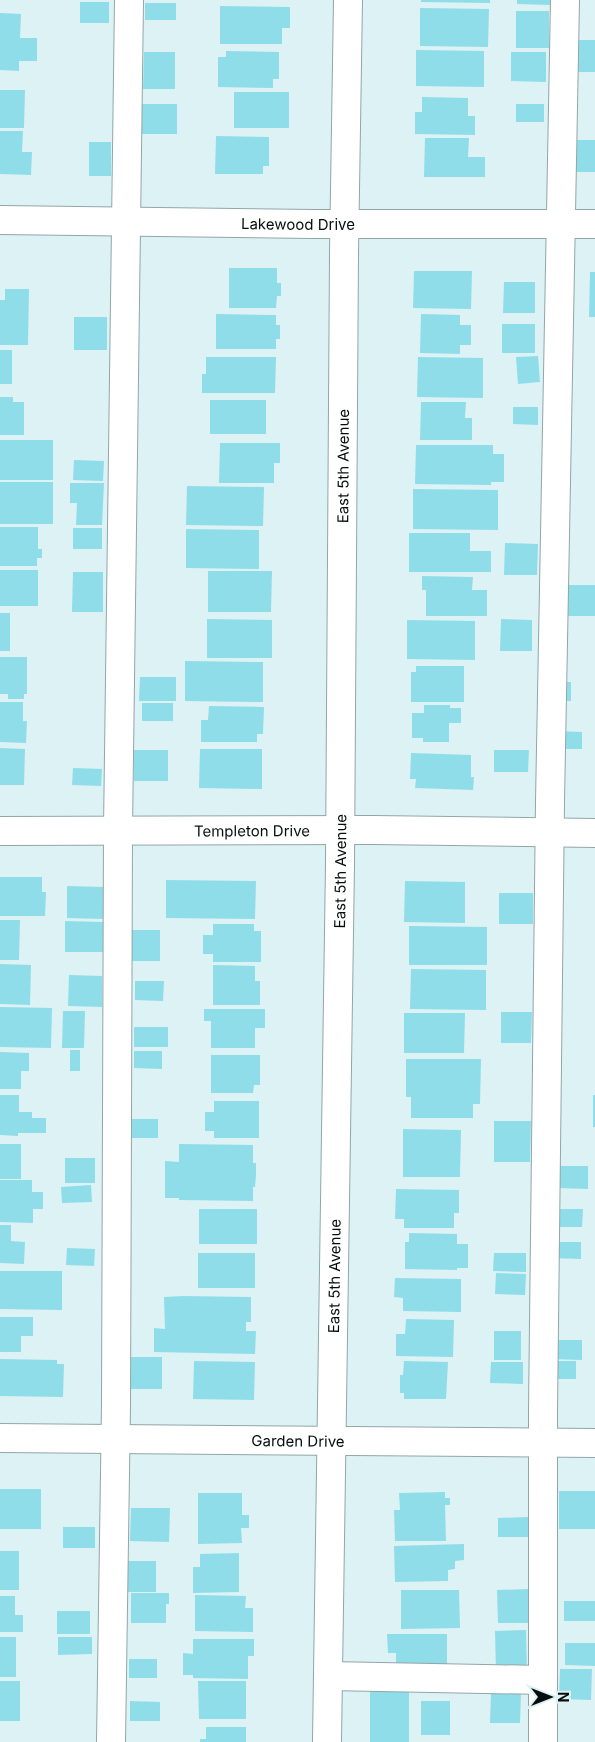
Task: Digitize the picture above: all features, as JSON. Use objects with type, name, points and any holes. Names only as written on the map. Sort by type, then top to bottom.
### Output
[{"type":"street","points":[[111,1742],[116,1438],[118,830],[129,0]]},
{"type":"street","name":"East 5th Avenue","points":[[327,1742],[340,830],[348,0]]},
{"type":"street","points":[[543,1742],[543,1442],[550,832],[565,0]]},
{"type":"street","name":"Lakewood Drive","points":[[0,220],[345,224],[595,224]]},
{"type":"street","name":"Templeton Drive","points":[[0,831],[340,830],[595,833]]},
{"type":"street","name":"Garden Drive","points":[[0,1438],[595,1443]]},
{"type":"street","points":[[328,1676],[543,1680]]},
{"type":"building","points":[[421,0],[490,0],[490,3],[421,2]]},
{"type":"building","points":[[517,0],[550,0],[550,5],[517,4]]},
{"type":"building","points":[[80,2],[109,2],[109,23],[80,23]]},
{"type":"building","points":[[145,3],[176,3],[176,20],[145,20]]},
{"type":"building","points":[[220,6],[290,7],[290,28],[282,28],[282,44],[220,44]]},
{"type":"building","points":[[420,8],[489,9],[488,47],[420,46]]},
{"type":"building","points":[[516,11],[549,11],[549,48],[516,48]]},
{"type":"building","points":[[0,13],[21,14],[20,38],[37,38],[37,61],[19,61],[19,71],[0,70]]},
{"type":"building","points":[[578,40],[595,40],[595,72],[578,72]]},
{"type":"building","points":[[416,50],[484,51],[484,87],[416,86]]},
{"type":"building","points":[[226,51],[279,52],[279,79],[273,79],[273,88],[218,87],[218,57],[226,57]]},
{"type":"building","points":[[144,52],[175,52],[175,89],[143,89]]},
{"type":"building","points":[[511,52],[546,52],[546,82],[511,81]]},
{"type":"building","points":[[0,90],[25,90],[24,128],[0,128]]},
{"type":"building","points":[[234,92],[289,92],[289,128],[234,128]]},
{"type":"building","points":[[422,97],[468,98],[468,116],[475,116],[475,135],[415,134],[415,112],[422,112]]},
{"type":"building","points":[[140,104],[177,104],[177,134],[140,134]]},
{"type":"building","points":[[516,104],[544,104],[544,122],[516,122]]},
{"type":"building","points":[[0,131],[23,131],[22,152],[32,152],[31,175],[0,174]]},
{"type":"building","points":[[216,136],[269,137],[269,166],[263,166],[263,174],[215,174]]},
{"type":"building","points":[[425,138],[469,138],[468,157],[485,157],[485,177],[424,177]]},
{"type":"building","points":[[575,140],[595,140],[595,172],[575,172]]},
{"type":"building","points":[[89,142],[111,142],[111,176],[89,176]]},
{"type":"building","points":[[229,268],[277,268],[277,283],[281,283],[281,296],[277,296],[276,308],[229,308]]},
{"type":"building","points":[[414,271],[472,271],[471,309],[413,308]]},
{"type":"building","points":[[590,272],[595,272],[595,317],[589,317]]},
{"type":"building","points":[[504,282],[535,282],[535,313],[503,313]]},
{"type":"building","points":[[5,289],[29,289],[28,345],[0,345],[0,300],[5,300]]},
{"type":"building","points":[[216,314],[276,315],[276,325],[280,325],[280,339],[276,339],[276,349],[216,349]]},
{"type":"building","points":[[421,314],[460,315],[460,325],[471,325],[471,345],[460,345],[460,354],[420,353]]},
{"type":"building","points":[[74,317],[107,317],[107,350],[74,350]]},
{"type":"building","points":[[502,324],[535,324],[535,353],[502,353]]},
{"type":"building","points":[[0,350],[12,350],[12,384],[0,384]]},
{"type":"building","points":[[538,356],[540,382],[518,384],[516,357]]},
{"type":"building","points":[[206,357],[276,357],[275,393],[202,393],[202,374],[206,374]]},
{"type":"building","points":[[418,357],[483,358],[483,398],[417,397]]},
{"type":"building","points":[[0,397],[13,397],[13,402],[24,402],[24,435],[0,435]]},
{"type":"building","points":[[210,400],[266,400],[266,434],[210,434]]},
{"type":"building","points":[[421,402],[466,402],[465,418],[472,418],[472,440],[420,440]]},
{"type":"building","points":[[513,407],[538,407],[538,425],[513,424]]},
{"type":"building","points":[[0,440],[53,440],[53,480],[0,480]]},
{"type":"building","points":[[220,443],[280,443],[280,463],[274,463],[274,483],[219,483]]},
{"type":"building","points":[[416,445],[493,445],[493,454],[504,454],[504,482],[491,482],[491,485],[415,484]]},
{"type":"building","points":[[74,460],[104,461],[103,481],[73,480]]},
{"type":"building","points":[[0,482],[53,482],[53,524],[0,524]]},
{"type":"building","points":[[70,483],[104,483],[102,525],[76,525],[77,503],[70,503]]},
{"type":"building","points":[[187,486],[264,487],[263,526],[186,525]]},
{"type":"building","points":[[413,489],[498,490],[498,530],[413,529]]},
{"type":"building","points":[[0,527],[38,527],[38,549],[42,549],[42,558],[37,558],[37,566],[0,566]]},
{"type":"building","points":[[73,528],[102,528],[102,549],[73,549]]},
{"type":"building","points":[[186,529],[259,530],[259,569],[186,568]]},
{"type":"building","points":[[409,533],[470,533],[470,551],[491,551],[491,572],[409,572]]},
{"type":"building","points":[[505,543],[538,544],[537,575],[504,575]]},
{"type":"building","points":[[0,570],[38,570],[38,606],[0,606]]},
{"type":"building","points":[[208,571],[272,571],[271,612],[208,612]]},
{"type":"building","points":[[73,572],[103,572],[103,612],[72,612]]},
{"type":"building","points":[[422,576],[473,577],[472,590],[487,590],[487,616],[426,616],[426,590],[422,590]]},
{"type":"building","points":[[565,585],[595,585],[595,616],[565,616]]},
{"type":"building","points":[[0,613],[10,613],[10,651],[0,651]]},
{"type":"building","points":[[207,619],[272,620],[272,658],[207,658]]},
{"type":"building","points":[[501,619],[532,620],[532,651],[500,651]]},
{"type":"building","points":[[407,620],[475,621],[475,660],[407,659]]},
{"type":"building","points":[[0,657],[27,657],[27,694],[24,694],[24,699],[8,699],[8,694],[0,694]]},
{"type":"building","points":[[185,661],[263,662],[263,702],[185,701]]},
{"type":"building","points":[[416,666],[464,666],[464,702],[411,702],[411,672],[416,672]]},
{"type":"building","points":[[140,677],[176,677],[176,701],[139,701]]},
{"type":"building","points":[[557,682],[571,682],[571,701],[557,701]]},
{"type":"building","points":[[0,702],[23,702],[23,721],[27,721],[26,743],[0,742]]},
{"type":"building","points":[[142,703],[173,703],[173,721],[142,721]]},
{"type":"building","points":[[424,705],[450,705],[450,708],[461,708],[461,723],[449,723],[449,742],[423,742],[423,738],[412,738],[412,713],[424,713]]},
{"type":"building","points":[[209,706],[264,707],[263,734],[257,734],[257,742],[201,742],[201,720],[208,720]]},
{"type":"building","points":[[555,731],[582,732],[582,749],[555,749]]},
{"type":"building","points":[[0,748],[25,749],[24,785],[0,785]]},
{"type":"building","points":[[200,749],[262,749],[262,789],[199,788]]},
{"type":"building","points":[[134,750],[168,750],[168,781],[134,781]]},
{"type":"building","points":[[494,750],[529,750],[528,772],[494,772]]},
{"type":"building","points":[[411,753],[471,755],[471,777],[474,777],[473,790],[415,788],[416,779],[410,779]]},
{"type":"building","points":[[73,768],[102,769],[101,786],[72,785]]},
{"type":"building","points":[[0,877],[42,877],[42,892],[46,892],[45,916],[0,916]]},
{"type":"building","points":[[166,880],[256,881],[255,919],[166,918]]},
{"type":"building","points":[[405,881],[465,882],[465,923],[404,922]]},
{"type":"building","points":[[67,886],[103,887],[103,919],[67,918]]},
{"type":"building","points":[[499,893],[533,893],[533,924],[499,924]]},
{"type":"building","points":[[0,920],[20,920],[19,960],[0,960]]},
{"type":"building","points":[[65,921],[103,922],[103,952],[65,952]]},
{"type":"building","points":[[213,924],[254,924],[254,931],[261,931],[261,962],[213,962],[213,954],[203,954],[203,935],[213,935]]},
{"type":"building","points":[[409,926],[487,927],[487,965],[409,965]]},
{"type":"building","points":[[131,930],[160,930],[160,961],[131,961]]},
{"type":"building","points":[[0,964],[31,965],[30,1005],[0,1004]]},
{"type":"building","points":[[213,965],[255,966],[255,981],[260,981],[260,1005],[213,1005]]},
{"type":"building","points":[[411,969],[486,970],[486,1010],[410,1009]]},
{"type":"building","points":[[69,975],[102,976],[102,1007],[68,1006]]},
{"type":"building","points":[[135,981],[164,981],[163,1001],[135,1000]]},
{"type":"building","points":[[0,1007],[52,1008],[51,1048],[0,1047]]},
{"type":"building","points":[[204,1009],[265,1009],[265,1028],[255,1028],[255,1048],[211,1048],[211,1021],[204,1021]]},
{"type":"building","points":[[63,1011],[85,1011],[84,1048],[62,1048]]},
{"type":"building","points":[[501,1012],[532,1012],[531,1043],[501,1043]]},
{"type":"building","points":[[404,1013],[465,1013],[464,1053],[404,1053]]},
{"type":"building","points":[[134,1027],[168,1027],[168,1047],[134,1047]]},
{"type":"building","points":[[70,1050],[80,1050],[80,1071],[70,1071]]},
{"type":"building","points":[[134,1051],[162,1051],[162,1069],[134,1068]]},
{"type":"building","points":[[0,1052],[29,1053],[29,1071],[21,1071],[21,1089],[0,1089]]},
{"type":"building","points":[[211,1055],[260,1055],[260,1085],[254,1085],[253,1093],[211,1093]]},
{"type":"building","points":[[406,1059],[481,1059],[480,1104],[473,1104],[473,1118],[411,1118],[411,1097],[406,1097]]},
{"type":"building","points":[[0,1095],[19,1095],[19,1112],[32,1112],[32,1118],[46,1118],[46,1133],[18,1133],[18,1136],[0,1135]]},
{"type":"building","points":[[593,1095],[595,1095],[595,1127],[593,1127]]},
{"type":"building","points":[[214,1101],[259,1101],[259,1138],[214,1138],[214,1131],[205,1131],[205,1112],[214,1112]]},
{"type":"building","points":[[132,1119],[158,1119],[158,1138],[132,1138]]},
{"type":"building","points":[[494,1121],[531,1121],[530,1162],[494,1162]]},
{"type":"building","points":[[403,1129],[461,1130],[460,1177],[403,1177]]},
{"type":"building","points":[[0,1144],[21,1144],[21,1179],[0,1179]]},
{"type":"building","points":[[179,1144],[253,1145],[253,1163],[256,1163],[256,1175],[255,1187],[253,1187],[253,1201],[179,1200],[179,1198],[165,1198],[165,1161],[179,1162]]},
{"type":"building","points":[[65,1158],[95,1158],[95,1183],[65,1183]]},
{"type":"building","points":[[557,1166],[588,1166],[588,1189],[557,1188]]},
{"type":"building","points":[[0,1180],[32,1180],[32,1192],[43,1192],[43,1209],[33,1209],[33,1223],[0,1222]]},
{"type":"building","points":[[91,1185],[92,1202],[62,1203],[61,1187]]},
{"type":"building","points":[[396,1189],[459,1190],[459,1213],[454,1213],[454,1228],[404,1228],[404,1219],[395,1219]]},
{"type":"building","points":[[199,1209],[257,1209],[257,1244],[199,1244]]},
{"type":"building","points":[[556,1209],[583,1209],[582,1227],[556,1227]]},
{"type":"building","points":[[0,1225],[11,1225],[11,1241],[25,1242],[24,1264],[0,1263]]},
{"type":"building","points":[[409,1233],[457,1234],[457,1244],[468,1244],[468,1268],[457,1268],[457,1270],[405,1269],[405,1242],[409,1242]]},
{"type":"building","points":[[552,1242],[581,1242],[581,1259],[552,1258]]},
{"type":"building","points":[[67,1248],[95,1249],[94,1266],[66,1265]]},
{"type":"building","points":[[198,1253],[255,1253],[255,1288],[198,1288]]},
{"type":"building","points":[[494,1253],[526,1253],[526,1272],[493,1271]]},
{"type":"building","points":[[0,1271],[62,1271],[62,1310],[0,1309]]},
{"type":"building","points":[[496,1273],[526,1274],[525,1295],[495,1294]]},
{"type":"building","points":[[395,1278],[461,1279],[461,1312],[403,1311],[403,1298],[394,1297]]},
{"type":"building","points":[[164,1297],[251,1297],[251,1322],[246,1322],[246,1331],[256,1331],[255,1354],[154,1352],[154,1328],[165,1329]]},
{"type":"building","points":[[0,1317],[33,1317],[33,1336],[21,1336],[21,1352],[0,1352]]},
{"type":"building","points":[[406,1319],[454,1320],[453,1357],[396,1356],[396,1334],[405,1334]]},
{"type":"building","points":[[494,1331],[521,1331],[521,1360],[494,1360]]},
{"type":"building","points":[[550,1340],[582,1340],[582,1360],[549,1359]]},
{"type":"building","points":[[126,1357],[162,1357],[162,1389],[126,1389]]},
{"type":"building","points":[[0,1359],[57,1360],[57,1364],[64,1364],[63,1397],[0,1396]]},
{"type":"building","points":[[194,1361],[255,1362],[254,1400],[193,1399]]},
{"type":"building","points":[[404,1361],[448,1362],[446,1399],[404,1399],[404,1393],[400,1393],[400,1375],[403,1375]]},
{"type":"building","points":[[549,1361],[576,1361],[576,1379],[549,1379]]},
{"type":"building","points":[[491,1362],[523,1362],[523,1384],[490,1383]]},
{"type":"building","points":[[0,1489],[41,1489],[41,1529],[0,1529]]},
{"type":"building","points":[[559,1491],[595,1491],[595,1529],[559,1529]]},
{"type":"building","points":[[445,1492],[445,1498],[450,1498],[450,1505],[445,1505],[446,1541],[395,1541],[394,1510],[400,1510],[399,1493]]},
{"type":"building","points":[[198,1493],[242,1493],[242,1515],[249,1515],[249,1528],[241,1528],[242,1543],[198,1544]]},
{"type":"building","points":[[131,1508],[170,1508],[169,1542],[130,1541]]},
{"type":"building","points":[[528,1517],[529,1537],[498,1537],[498,1518]]},
{"type":"building","points":[[63,1527],[95,1527],[95,1548],[63,1548]]},
{"type":"building","points":[[464,1544],[464,1560],[455,1561],[455,1569],[448,1570],[448,1581],[395,1582],[394,1546]]},
{"type":"building","points":[[0,1551],[19,1551],[19,1590],[0,1590]]},
{"type":"building","points":[[239,1553],[239,1592],[193,1593],[193,1567],[200,1567],[200,1554]]},
{"type":"building","points":[[126,1561],[156,1561],[156,1592],[126,1592]]},
{"type":"building","points":[[529,1589],[529,1623],[498,1623],[497,1590]]},
{"type":"building","points":[[401,1590],[459,1590],[460,1628],[401,1629]]},
{"type":"building","points":[[131,1593],[169,1593],[169,1604],[166,1604],[166,1623],[131,1623]]},
{"type":"building","points":[[195,1595],[246,1596],[245,1608],[253,1608],[253,1632],[195,1631]]},
{"type":"building","points":[[0,1596],[15,1596],[15,1615],[23,1615],[23,1632],[0,1632]]},
{"type":"building","points":[[564,1601],[595,1601],[595,1621],[564,1621]]},
{"type":"building","points":[[57,1611],[90,1611],[90,1634],[57,1634]]},
{"type":"building","points":[[526,1630],[527,1671],[496,1672],[495,1631]]},
{"type":"building","points":[[387,1634],[447,1634],[447,1670],[396,1670],[396,1653],[388,1653]]},
{"type":"building","points":[[0,1637],[16,1637],[16,1677],[0,1677]]},
{"type":"building","points":[[58,1637],[92,1637],[92,1654],[58,1655]]},
{"type":"building","points":[[193,1639],[254,1639],[254,1656],[248,1656],[248,1679],[193,1678],[193,1675],[183,1675],[183,1653],[193,1654]]},
{"type":"building","points":[[565,1643],[595,1643],[595,1666],[565,1665]]},
{"type":"building","points":[[129,1659],[157,1659],[157,1678],[129,1678]]},
{"type":"building","points":[[560,1669],[592,1669],[591,1700],[559,1699]]},
{"type":"building","points":[[0,1681],[20,1681],[20,1721],[0,1721]]},
{"type":"building","points":[[198,1681],[246,1681],[246,1719],[199,1719]]},
{"type":"building","points":[[370,1690],[409,1690],[409,1742],[370,1742]]},
{"type":"building","points":[[491,1692],[521,1692],[520,1723],[490,1723]]},
{"type":"building","points":[[130,1701],[160,1702],[160,1721],[130,1721]]},
{"type":"building","points":[[421,1701],[450,1701],[450,1735],[421,1735]]},
{"type":"building","points":[[206,1727],[246,1727],[246,1742],[200,1742],[200,1739],[206,1739]]}]
